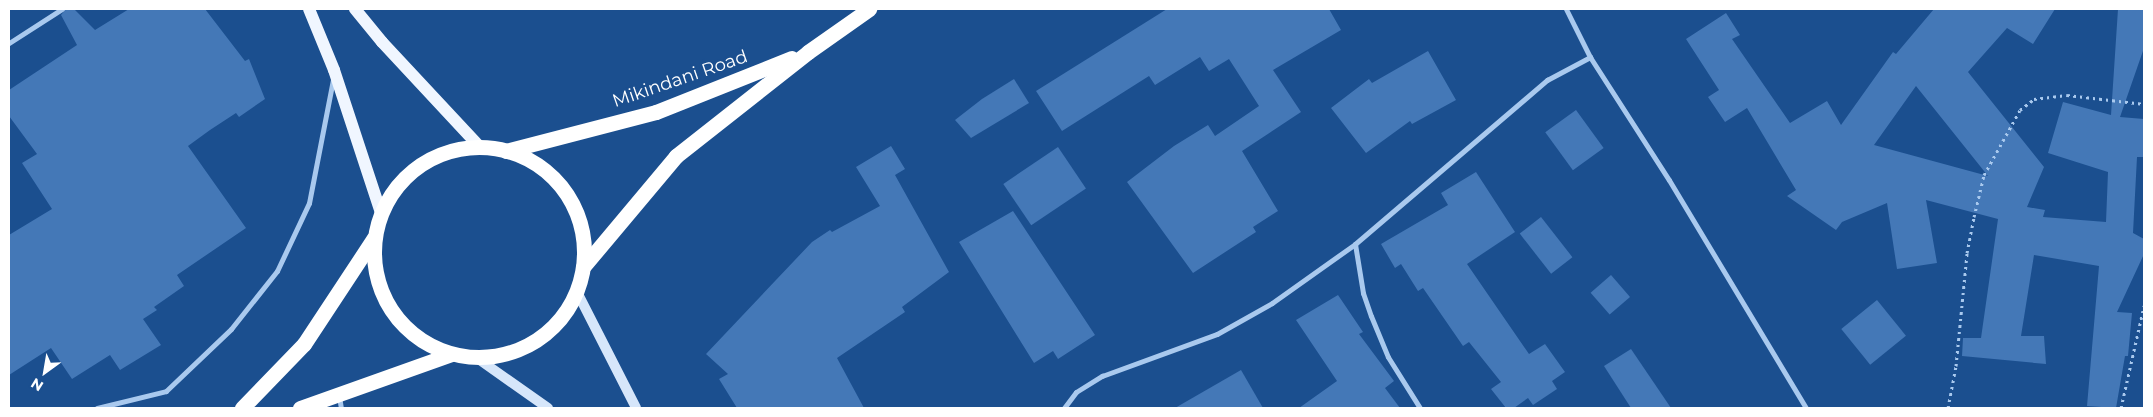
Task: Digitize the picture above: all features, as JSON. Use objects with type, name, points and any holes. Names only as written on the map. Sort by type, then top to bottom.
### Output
[{"type":"highway","name":"Mikindani Road","points":[[583,268],[676,156],[864,10]]},
{"type":"highway","name":"Mikindani Road","points":[[506,151],[656,112],[808,52]]},
{"type":"highway","points":[[480,147],[506,151],[529,160],[550,175],[566,194],[578,217],[584,242],[583,268],[576,292],[564,314],[547,332],[526,346],[502,355],[477,358],[452,354],[428,344],[407,330],[391,310],[379,287],[374,263],[374,238],[380,213],[393,191],[410,172],[431,158],[455,150],[480,147]]},
{"type":"highway","points":[[242,408],[304,344],[374,238]]},
{"type":"highway","points":[[300,408],[340,402],[452,354]]},
{"type":"main road","points":[[309,9],[334,70],[380,213]]},
{"type":"main road","points":[[355,9],[382,42],[480,147]]},
{"type":"street","points":[[9,42],[62,9]]},
{"type":"street","points":[[1566,9],[1590,57],[1669,180],[1806,408]]},
{"type":"street","points":[[1064,408],[1076,392],[1102,376],[1217,334],[1272,303],[1355,244],[1547,80],[1590,57]]},
{"type":"street","points":[[97,408],[166,391],[231,329],[277,271],[309,203],[334,70]]},
{"type":"street","points":[[1355,244],[1363,293],[1371,316],[1388,357],[1420,408]]},
{"type":"street","points":[[576,292],[636,408]]},
{"type":"street","points":[[477,358],[548,408]]},
{"type":"path","points":[[1948,408],[1956,366],[1967,253],[1984,175],[2020,110],[2034,100],[2067,95],[2144,104]]},
{"type":"path","points":[[2121,408],[2144,306]]},
{"type":"building","points":[[66,9],[74,9],[95,30],[129,9],[205,9],[245,61],[249,59],[265,99],[239,117],[236,113],[188,146],[246,228],[177,275],[184,286],[154,307],[157,310],[143,319],[161,345],[120,370],[110,355],[72,379],[51,348],[9,375],[9,235],[52,209],[22,163],[37,154],[9,116],[9,90],[77,45],[61,15]]},
{"type":"building","points":[[1167,9],[1329,9],[1341,30],[1273,70],[1301,112],[1242,151],[1278,211],[1253,227],[1256,232],[1193,273],[1127,182],[1174,146],[1208,125],[1215,136],[1259,106],[1229,59],[1209,71],[1200,57],[1155,85],[1149,76],[1062,131],[1036,91]]},
{"type":"building","points":[[1934,9],[2055,9],[2033,44],[2007,28],[1968,72],[2044,167],[2027,207],[2045,210],[2043,217],[2106,222],[2108,172],[2048,153],[2063,102],[2111,115],[2118,9],[2144,9],[2144,48],[2120,117],[2144,119],[2144,157],[2137,157],[2133,233],[2144,239],[2144,254],[2117,312],[2132,313],[2128,356],[2125,356],[2116,408],[2087,406],[2099,266],[2034,255],[2021,336],[2044,336],[2046,364],[1962,356],[1963,338],[1981,338],[1998,219],[1926,200],[1937,263],[1897,269],[1887,203],[1842,222],[1836,230],[1787,196],[1796,190],[1747,108],[1725,122],[1708,97],[1719,90],[1686,39],[1726,13],[1740,35],[1732,39],[1790,123],[1827,101],[1841,125],[1893,52],[1896,54]],"holes":[[[1916,86],[1988,176],[1874,145]]]},
{"type":"building","points":[[1428,51],[1456,100],[1412,124],[1410,121],[1366,153],[1331,108],[1369,79],[1372,83]]},
{"type":"building","points":[[1014,79],[1029,103],[971,138],[955,120],[982,99]]},
{"type":"building","points":[[1576,110],[1604,148],[1573,170],[1545,132]]},
{"type":"building","points":[[891,146],[905,169],[895,175],[949,272],[902,307],[905,312],[837,358],[864,408],[737,408],[719,379],[728,374],[706,354],[812,242],[830,230],[832,232],[880,206],[856,167]]},
{"type":"building","points":[[1058,147],[1086,188],[1031,225],[1003,184]]},
{"type":"building","points":[[1476,172],[1515,232],[1467,264],[1529,354],[1545,344],[1565,372],[1552,381],[1557,389],[1533,405],[1528,398],[1514,408],[1506,408],[1491,389],[1501,382],[1469,342],[1463,346],[1423,288],[1418,291],[1401,264],[1395,268],[1381,244],[1448,205],[1441,193]]},
{"type":"building","points":[[1013,211],[1095,335],[1058,359],[1053,351],[1034,363],[959,242]]},
{"type":"building","points":[[1541,217],[1572,257],[1551,274],[1520,234]]},
{"type":"building","points":[[1611,275],[1630,297],[1610,315],[1591,293]]},
{"type":"building","points":[[1338,295],[1363,332],[1359,334],[1394,381],[1385,388],[1400,408],[1299,408],[1337,381],[1296,320]]},
{"type":"building","points":[[1877,300],[1906,336],[1870,365],[1841,329]]},
{"type":"building","points":[[1631,349],[1671,408],[1631,408],[1604,366]]},
{"type":"building","points":[[1241,370],[1263,408],[1175,408]]}]
